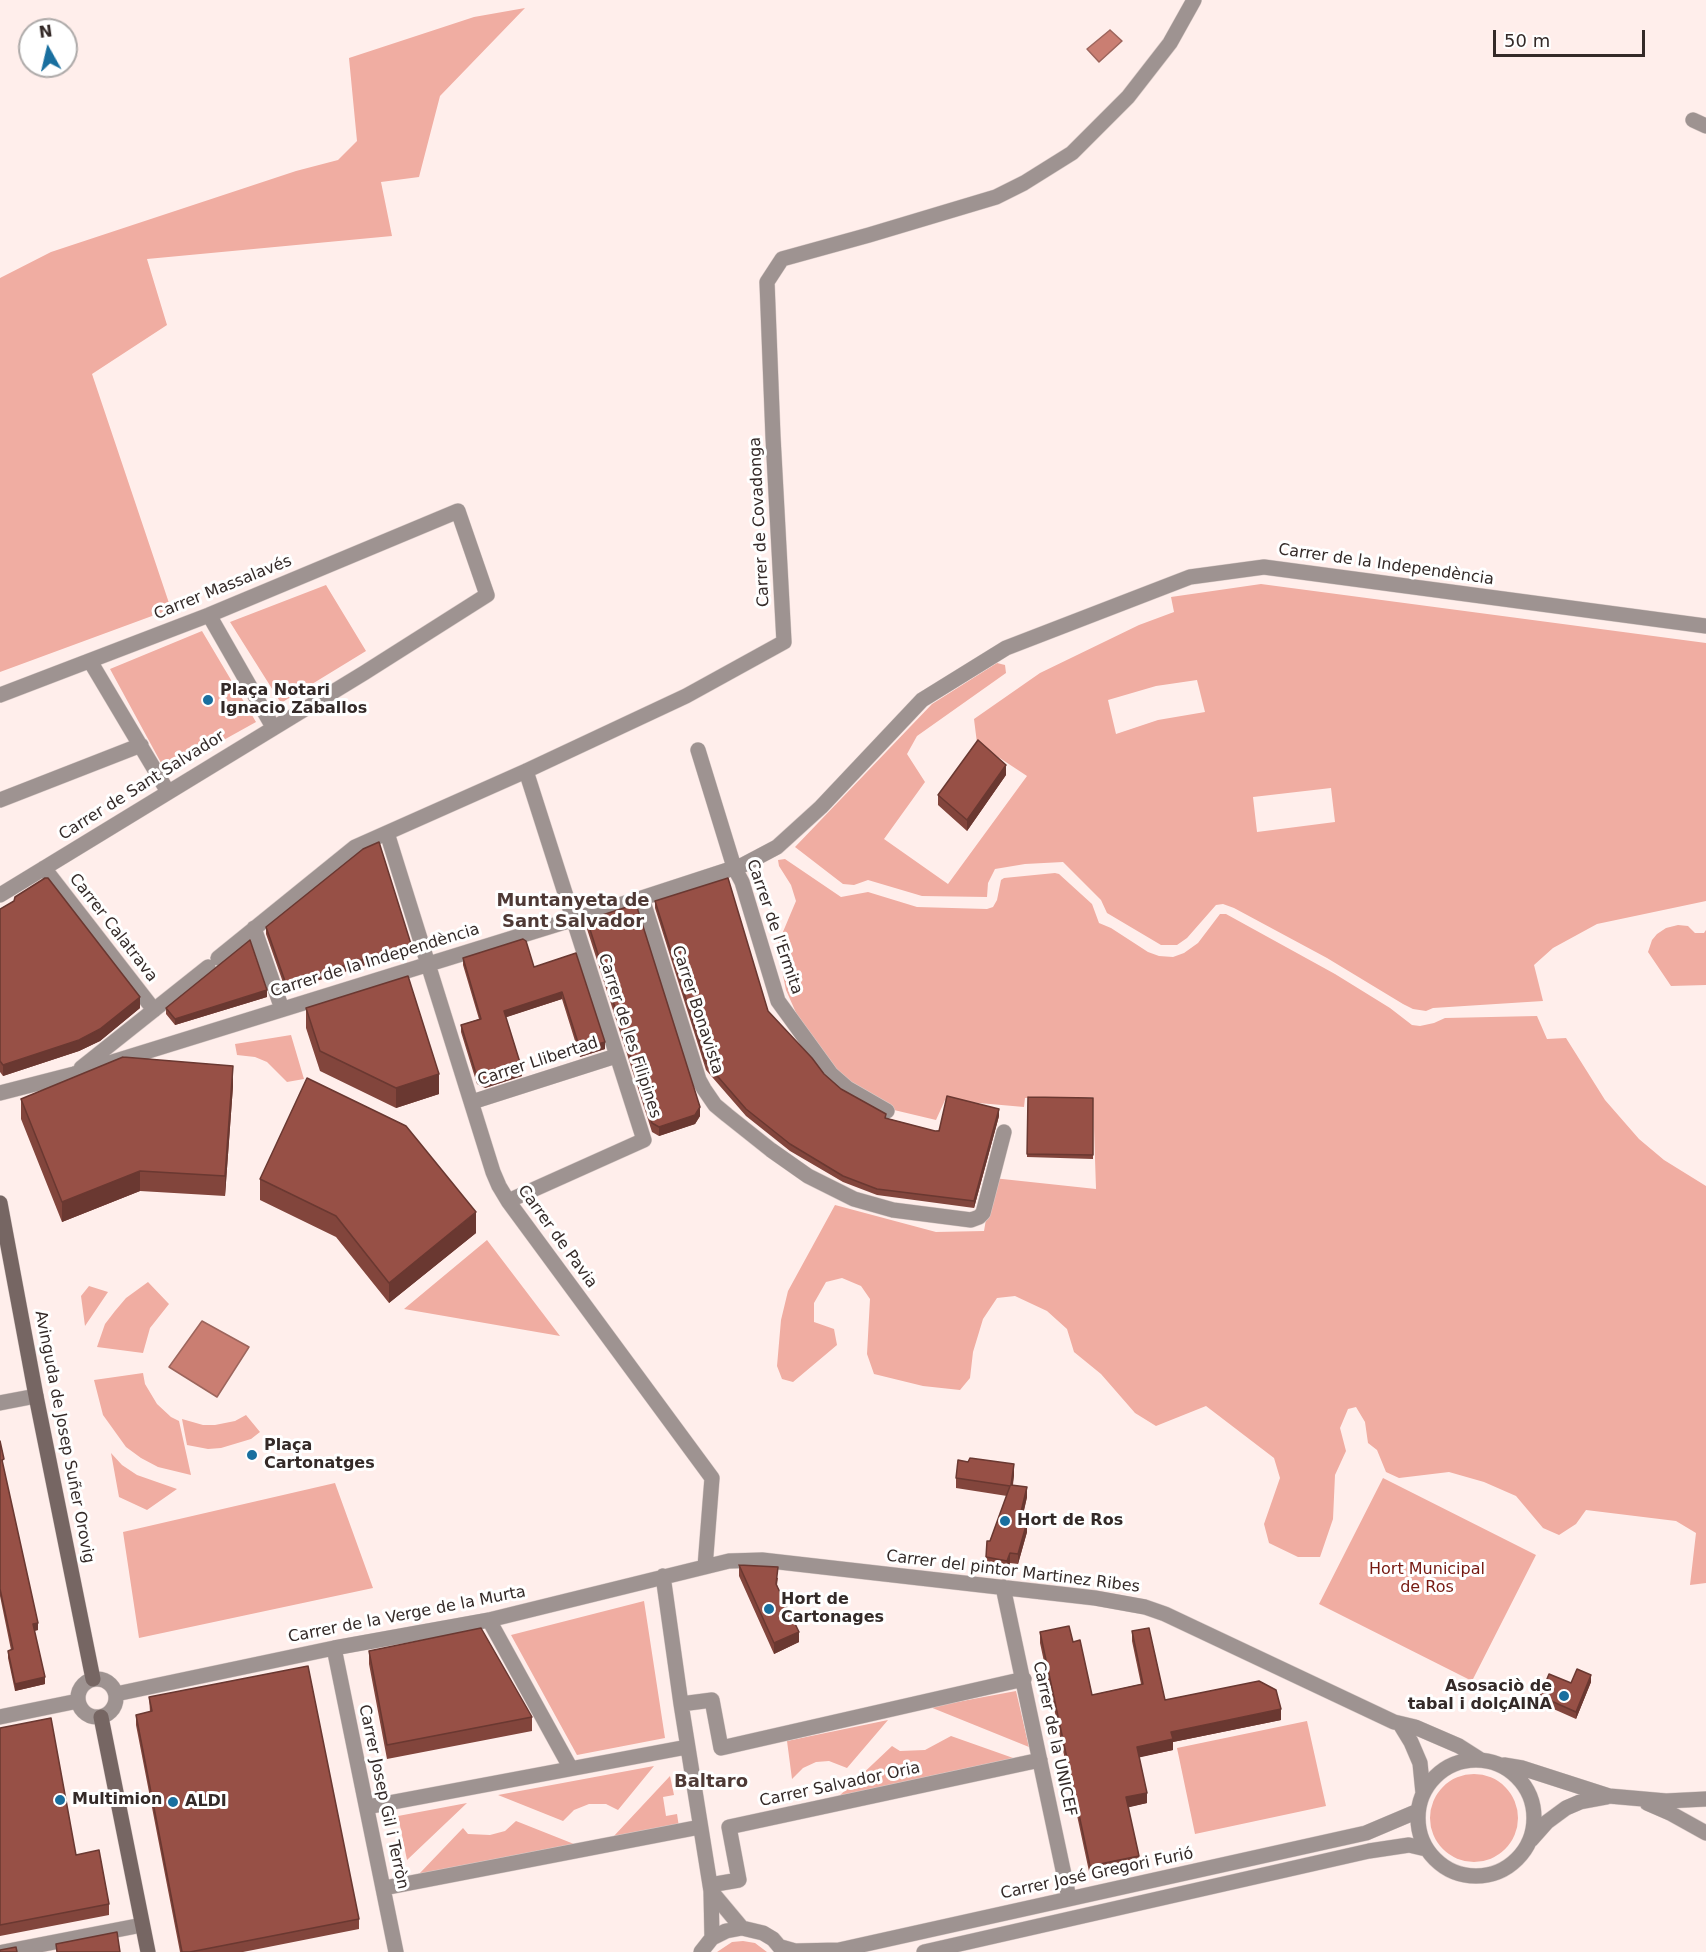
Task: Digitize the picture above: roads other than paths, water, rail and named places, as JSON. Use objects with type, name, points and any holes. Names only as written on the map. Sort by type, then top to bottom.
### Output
[{"type":"street","name":"Carrer de Covadonga","points":[[74,1074],[355,847],[526,771],[686,696],[784,642],[767,282],[782,259],[996,197],[1063,159],[1072,153],[1128,97],[1170,42],[1194,0]]},
{"type":"street","name":"Carrer de Sant Salvador","points":[[0,895],[487,595],[458,511]]},
{"type":"street","name":"Carrer Massalavés","points":[[0,695],[209,615],[458,511]]},
{"type":"street","name":"Carrer de la Independència","points":[[0,1093],[74,1074],[743,865],[777,847],[822,807],[922,700],[1006,648],[1190,577],[1264,567],[1706,626]]},
{"type":"street","points":[[209,615],[273,727]]},
{"type":"street","points":[[90,661],[168,792]]},
{"type":"street","points":[[0,800],[141,745]]},
{"type":"street","name":"Carrer de l'Ermita","points":[[699,750],[778,1001],[831,1074],[847,1089],[887,1111]]},
{"type":"street","name":"Carrer de les Filipines","points":[[508,1201],[644,1140],[526,771]]},
{"type":"street","name":"Carrer de Pavia","points":[[387,833],[493,1172],[508,1201],[712,1478],[705,1567]]},
{"type":"street","name":"Carrer Calatrava","points":[[44,868],[154,1010]]},
{"type":"street","name":"Carrer Bonavista","points":[[642,898],[699,1080],[715,1105],[778,1155],[825,1185],[854,1199],[893,1210],[963,1220],[980,1217],[983,1213],[1004,1132]]},
{"type":"street","points":[[254,928],[282,1009]]},
{"type":"street","name":"Carrer Llibertad","points":[[472,1102],[616,1056]]},
{"type":"street","name":"Avinguda de Josep Suñer Orovig","points":[[0,1203],[93,1678]]},
{"type":"street","points":[[0,1403],[36,1396]]},
{"type":"street","name":"Carrer del pintor Martinez Ribes","points":[[705,1567],[729,1561],[762,1560],[1004,1587],[1145,1607],[1165,1614],[1400,1724],[1415,1727],[1459,1746],[1482,1760]]},
{"type":"street","name":"Carrer de la Verge de la Murta","points":[[116,1694],[334,1648],[489,1620],[705,1567]]},
{"type":"street","points":[[663,1576],[687,1747],[711,1888],[712,1938]]},
{"type":"street","name":"Carrer de la UNICEF","points":[[1004,1587],[1069,1898]]},
{"type":"street","points":[[489,1620],[570,1767]]},
{"type":"street","name":"Carrer Josep Gil i Terròn","points":[[334,1648],[396,1952]]},
{"type":"street","points":[[93,1678],[101,1678],[108,1682],[114,1687],[116,1694],[113,1709],[101,1717],[86,1714],[78,1701],[81,1687],[93,1678]]},
{"type":"street","points":[[681,1704],[712,1700],[721,1748],[1024,1679]]},
{"type":"street","points":[[0,1718],[78,1701]]},
{"type":"street","points":[[101,1717],[148,1952]]},
{"type":"street","points":[[1400,1724],[1420,1763],[1423,1793]]},
{"type":"street","points":[[367,1807],[570,1767],[687,1747]]},
{"type":"street","name":"Carrer Salvador Oria","points":[[711,1888],[739,1880],[729,1827],[1040,1760]]},
{"type":"street","points":[[1609,1796],[1580,1802],[1566,1808],[1547,1822],[1515,1860],[1498,1871],[1478,1875],[1458,1873],[1440,1863],[1426,1849],[1419,1830],[1418,1811],[1423,1793],[1434,1778],[1449,1766],[1464,1761],[1482,1760],[1522,1768],[1609,1796],[1639,1800],[1706,1799]]},
{"type":"street","points":[[1498,1764],[1514,1774],[1526,1789],[1533,1807],[1533,1826],[1527,1845]]},
{"type":"street","points":[[1639,1800],[1670,1813],[1706,1833]]},
{"type":"street","points":[[1689,1800],[1706,1814]]},
{"type":"street","name":"Carrer José Gregori Furió","points":[[782,1949],[838,1950],[1366,1833],[1418,1811]]},
{"type":"street","points":[[384,1888],[700,1827]]},
{"type":"street","points":[[924,1952],[1369,1851],[1409,1845],[1426,1849]]},
{"type":"street","points":[[711,1888],[742,1928]]},
{"type":"street","points":[[3,1952],[33,1949],[142,1925]]},
{"type":"street","points":[[701,1952],[712,1938],[726,1931],[742,1928],[763,1933],[782,1949]]},
{"type":"place","name":"Plaça Notari Ignacio Zaballos","points":[[208,700]]},
{"type":"place","name":"Plaça Cartonatges","points":[[252,1455]]},
{"type":"place","name":"Hort de Ros","points":[[1005,1521]]},
{"type":"place","name":"Hort de Cartonages","points":[[769,1609]]},
{"type":"place","name":"Asosaciò de tabal i dolçAINA","points":[[1564,1696]]},
{"type":"place","name":"Multimion","points":[[60,1800]]},
{"type":"place","name":"ALDI","points":[[173,1802]]},
{"type":"district","name":"Muntanyeta de Sant Salvador","points":[[573,911]]},
{"type":"district","name":"Baltaro","points":[[711,1782]]},
{"type":"park label","name":"Hort Municipal de Ros","points":[[1427,1579]]}]
